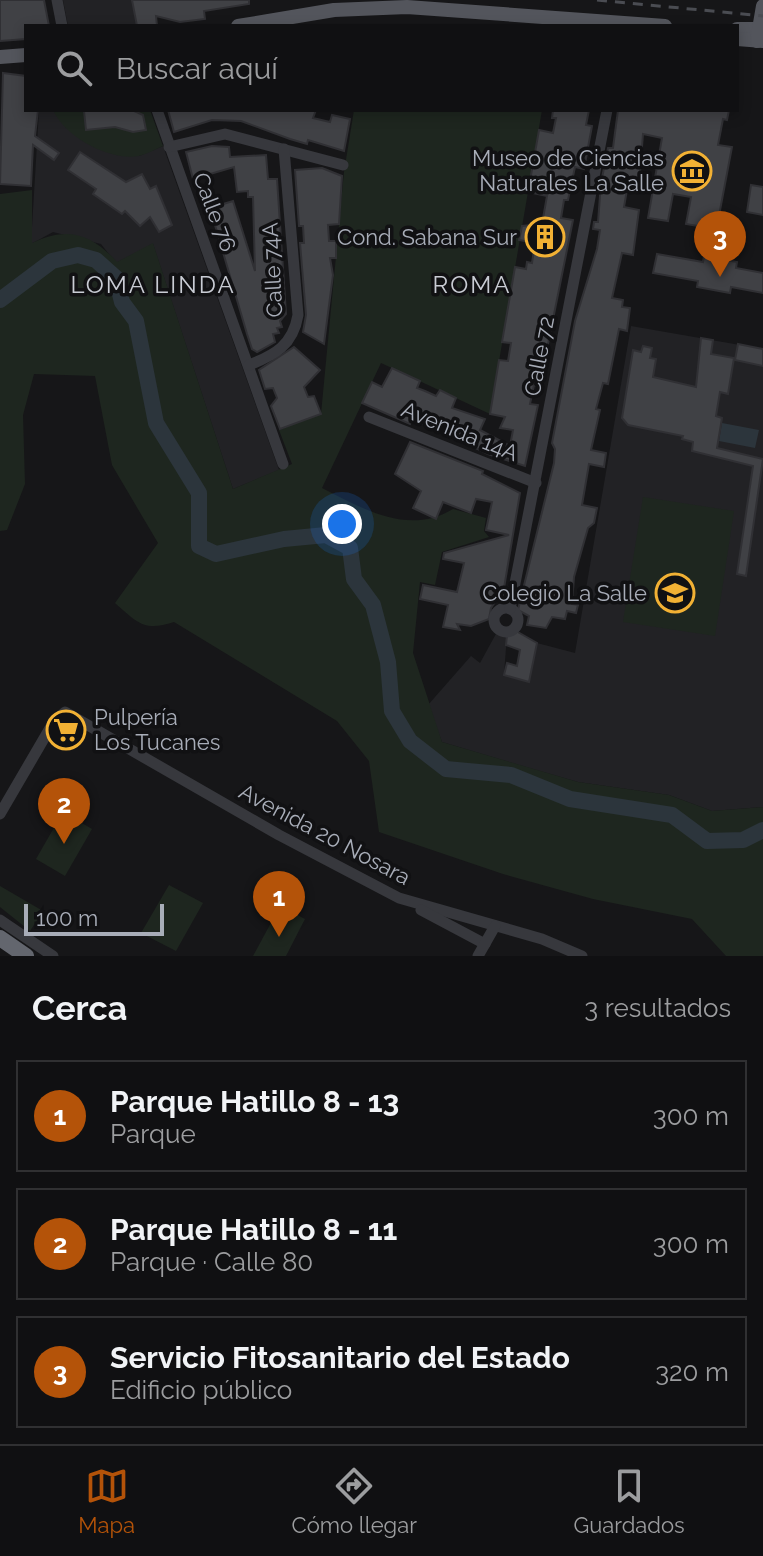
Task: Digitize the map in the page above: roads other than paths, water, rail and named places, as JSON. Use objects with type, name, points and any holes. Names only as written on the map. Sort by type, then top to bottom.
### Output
[{"type":"highway","points":[[0,938],[26,956]]},
{"type":"main road","points":[[250,24],[334,10],[407,3],[622,24]]},
{"type":"main road","points":[[760,35],[762,9]]},
{"type":"main road","points":[[739,30],[760,35]]},
{"type":"main road","points":[[739,39],[760,35]]},
{"type":"main road","points":[[0,57],[24,55]]},
{"type":"street","points":[[57,0],[62,24]]},
{"type":"street","name":"Calle 76","points":[[158,112],[283,464]]},
{"type":"street","name":"Calle 72","points":[[510,609],[607,112]]},
{"type":"street","points":[[169,147],[225,134],[343,165]]},
{"type":"street","name":"Calle 74A","points":[[249,365],[279,351],[291,337],[298,315],[284,149]]},
{"type":"street","name":"Avenida 14A","points":[[369,417],[536,483]]},
{"type":"street","name":"Avenida 20 Nosara","points":[[0,814],[53,723],[65,712],[279,835],[399,898],[542,939],[582,956]]},
{"type":"street","points":[[399,898],[485,944]]},
{"type":"street","points":[[0,920],[53,956]]},
{"type":"street","points":[[478,956],[495,926]]},
{"type":"waterway","points":[[0,300],[52,261],[78,255],[96,260],[116,278],[122,302],[136,321],[156,423],[199,493],[199,546],[216,554],[284,539],[326,535],[350,548],[354,579],[373,605],[388,662],[392,711],[410,741],[446,769],[511,775],[570,799],[672,815],[707,841],[743,840],[763,830]]},
{"type":"railway","points":[[597,0],[763,16]]},
{"type":"place","name":"Museo de Ciencias Naturales La Salle","points":[[692,171]]},
{"type":"place","name":"Cond. Sabana Sur","points":[[545,237]]},
{"type":"place","name":"Servicio Fitosanitario del Estado","points":[[720,277]]},
{"type":"place","name":"Colegio La Salle","points":[[675,593]]},
{"type":"place","name":"Pulpería Los Tucanes","points":[[66,730]]},
{"type":"place","name":"Parque Hatillo 8 - 11","points":[[64,844]]},
{"type":"place","name":"Parque Hatillo 8 - 13","points":[[279,937]]},
{"type":"district","name":"LOMA LINDA","points":[[153,284]]},
{"type":"district","name":"ROMA","points":[[472,284]]}]
